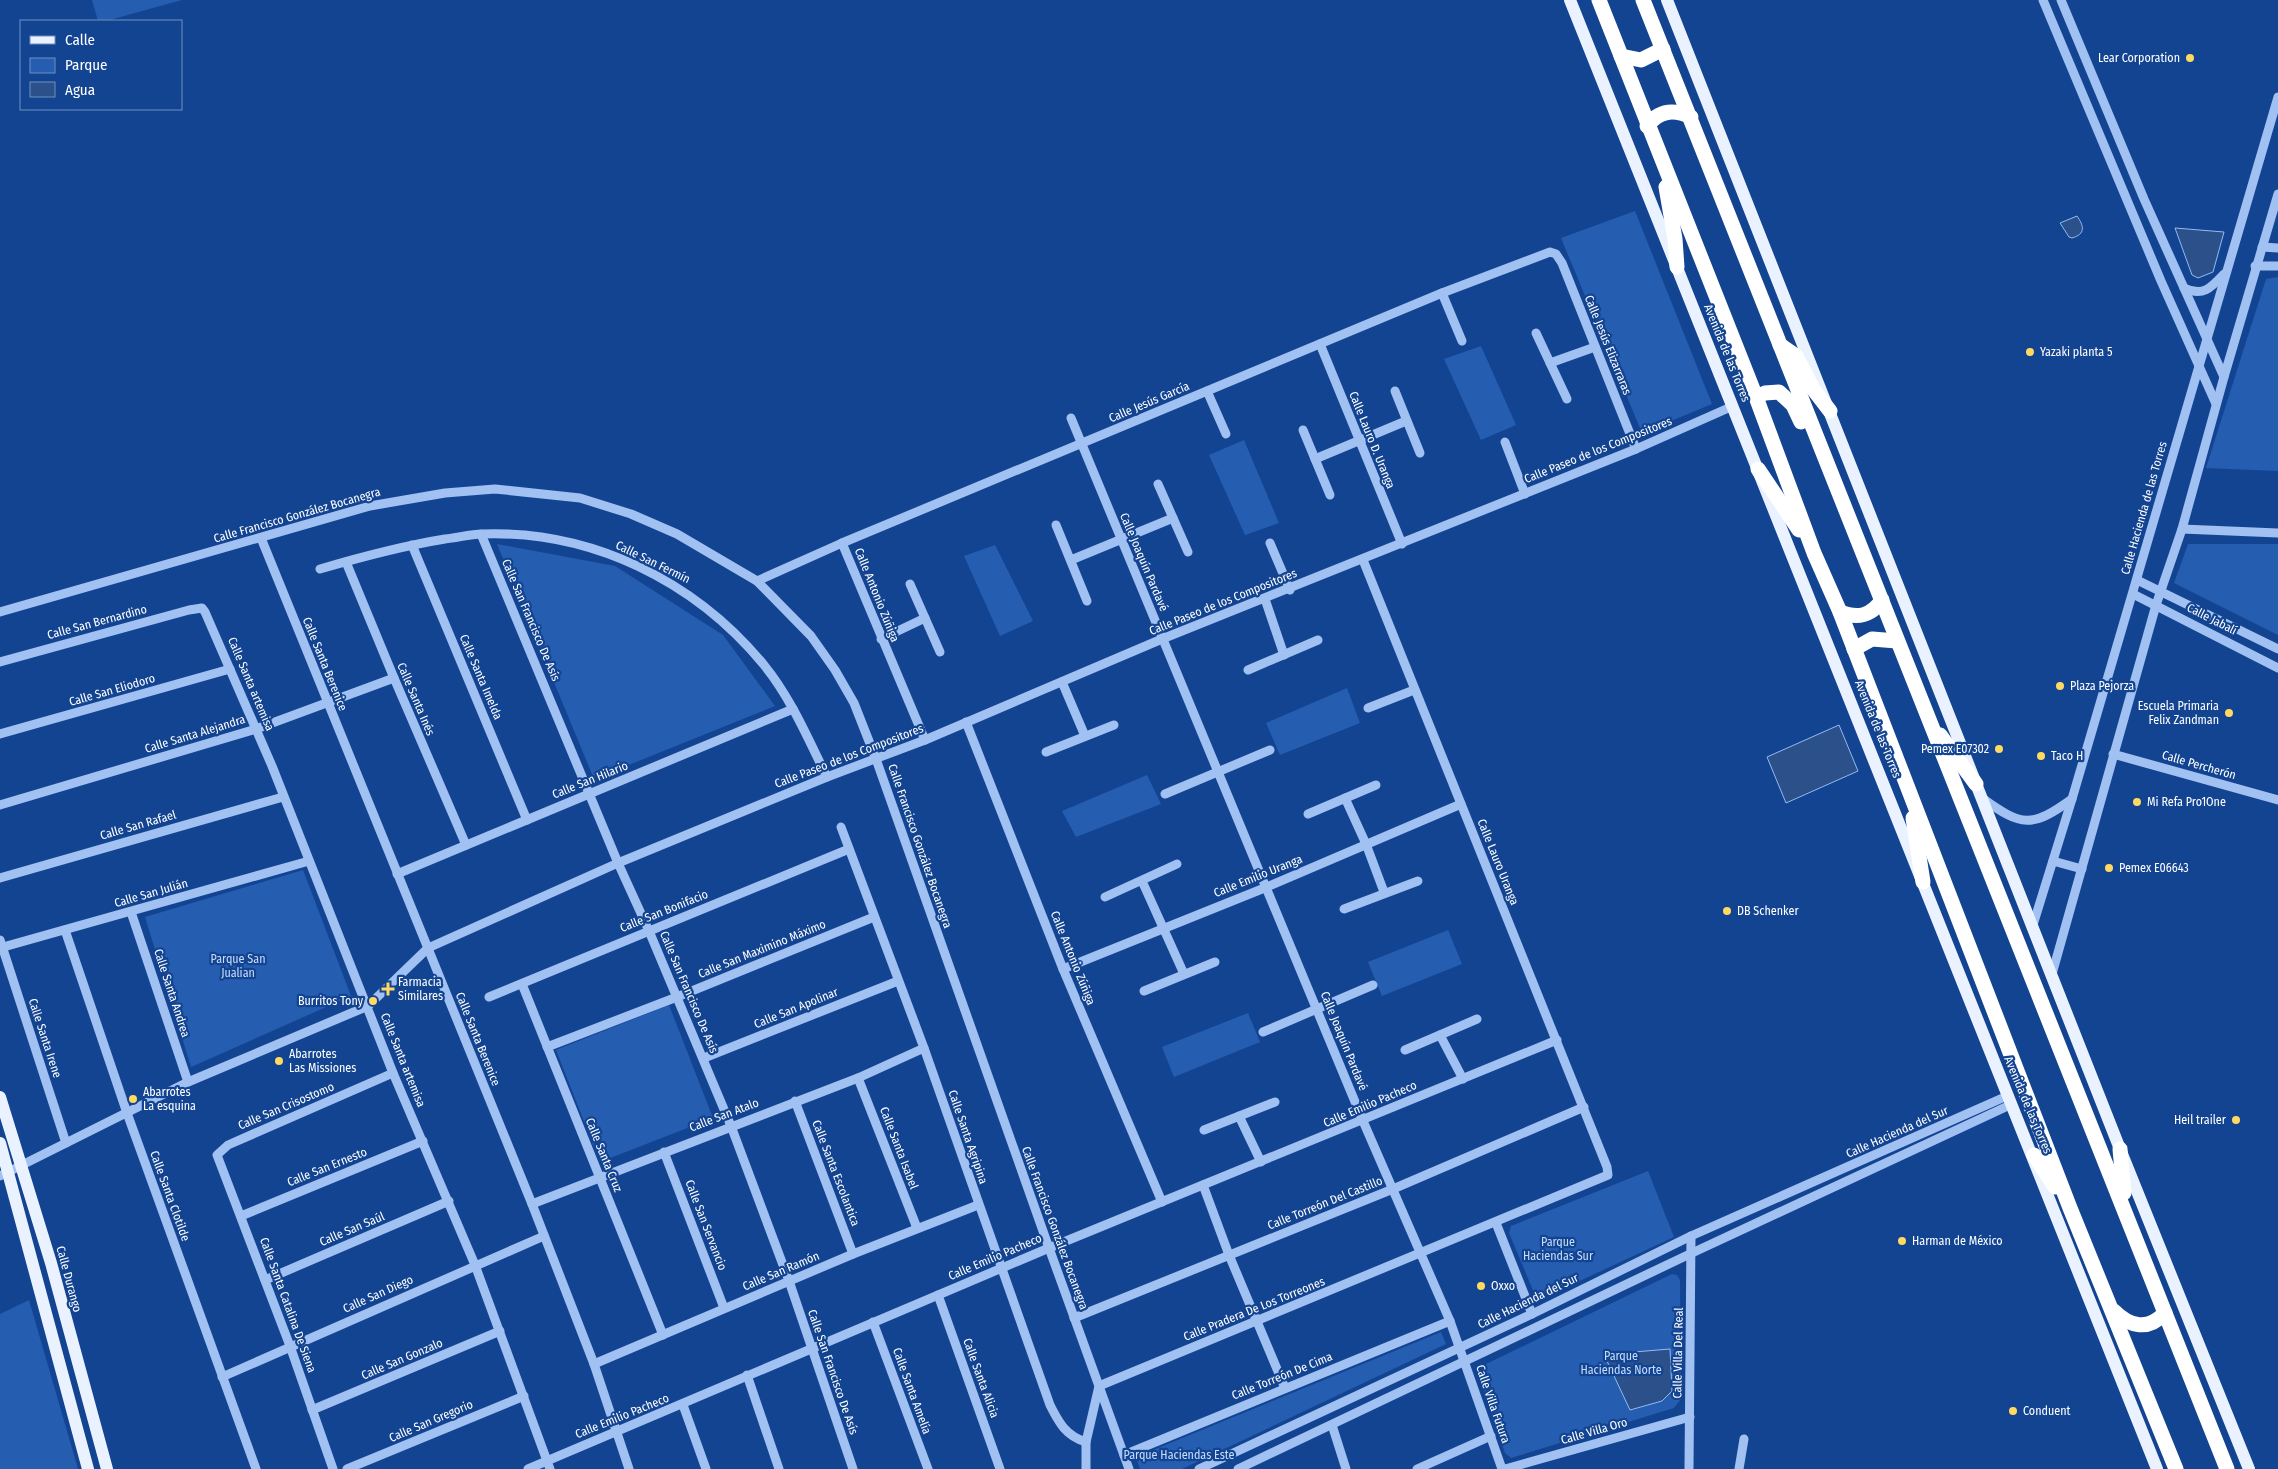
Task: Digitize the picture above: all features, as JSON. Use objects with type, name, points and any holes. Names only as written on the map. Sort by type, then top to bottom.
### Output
[{"type":"highway","name":"Avenida de las Torres","points":[[1599,0],[1647,126],[1756,397],[1814,553],[1840,612],[2070,1208],[2176,1469]]},
{"type":"highway","points":[[1643,0],[2227,1469]]},
{"type":"highway","points":[[1621,56],[1641,60],[1662,49]]},
{"type":"highway","points":[[1647,126],[1657,115],[1668,112],[1675,111],[1691,118]]},
{"type":"highway","points":[[1663,163],[1677,248],[1677,267]]},
{"type":"highway","points":[[1780,345],[1796,356],[1812,389],[1830,411]]},
{"type":"highway","points":[[1756,397],[1772,392],[1786,397],[1831,473]]},
{"type":"highway","points":[[1758,469],[1814,553]]},
{"type":"highway","points":[[1840,612],[1860,616],[1873,611],[1882,600]]},
{"type":"highway","points":[[1854,649],[1872,639],[1897,641]]},
{"type":"highway","points":[[1927,718],[1979,791]]},
{"type":"highway","points":[[1909,789],[1923,882]]},
{"type":"highway","points":[[2120,1149],[2125,1209]]},
{"type":"highway","points":[[2034,1155],[2070,1208]]},
{"type":"highway","points":[[2111,1308],[2122,1319],[2137,1325],[2153,1323],[2165,1313]]},
{"type":"main road","name":"Avenida de las Torres","points":[[1570,0],[2009,1101],[2034,1155],[2157,1469]]},
{"type":"main road","points":[[1667,0],[2120,1149],[2249,1469]]},
{"type":"main road","name":"Calle Durango","points":[[0,1097],[22,1166],[107,1469]]},
{"type":"main road","points":[[0,1143],[5,1174],[88,1469]]},
{"type":"street","points":[[2043,0],[2216,404]]},
{"type":"street","points":[[2061,0],[2144,199],[2224,377]]},
{"type":"street","name":"Calle Hacienda de las Torres","points":[[2033,925],[2133,594],[2198,364],[2278,97]]},
{"type":"street","points":[[2052,974],[2156,605],[2182,529],[2255,266],[2278,194]]},
{"type":"street","points":[[2130,206],[2144,199]]},
{"type":"street","points":[[2262,247],[2278,248]]},
{"type":"street","name":"Calle Jesús García","points":[[757,581],[842,542],[1207,390],[1442,293],[1544,253],[1553,252]]},
{"type":"street","name":"Calle Jesús Elizarraras","points":[[1553,252],[1562,263],[1636,449]]},
{"type":"street","points":[[2255,266],[2278,266]]},
{"type":"street","points":[[2184,288],[2198,292],[2207,291],[2226,272]]},
{"type":"street","points":[[1442,293],[1462,341]]},
{"type":"street","points":[[1536,332],[1566,399]]},
{"type":"street","name":"Calle Lauro D. Uranga","points":[[1320,344],[1358,441],[1402,544]]},
{"type":"street","points":[[1550,362],[1595,347]]},
{"type":"street","points":[[1207,390],[1226,434]]},
{"type":"street","points":[[1395,392],[1420,453]]},
{"type":"street","name":"Calle Paseo de los Compositores","points":[[5,1174],[188,1082],[368,1006],[428,948],[618,863],[827,777],[925,740],[1162,639],[1290,590],[1636,449],[1733,406]]},
{"type":"street","name":"Calle Joaquín Pardavé","points":[[1071,418],[1362,1121],[1422,1254],[1460,1347]]},
{"type":"street","points":[[1315,459],[1406,421]]},
{"type":"street","points":[[1302,430],[1330,495]]},
{"type":"street","points":[[1505,442],[1525,494]]},
{"type":"street","points":[[1158,484],[1188,552]]},
{"type":"street","name":"Calle Francisco González Bocanegra","points":[[0,612],[370,506],[445,493],[495,489],[545,492],[580,498],[631,514],[677,534],[757,581],[811,636],[835,670],[854,703],[876,758],[1129,1469]]},
{"type":"street","points":[[1071,560],[1173,518]]},
{"type":"street","points":[[1056,525],[1086,601]]},
{"type":"street","points":[[2182,529],[2278,533]]},
{"type":"street","name":"Calle San Fermín","points":[[320,569],[412,545],[481,534],[525,535],[571,542],[614,556],[685,591],[711,611],[746,645],[765,666],[793,709],[827,777]]},
{"type":"street","name":"Calle San Francisco De Asís","points":[[481,534],[618,863],[704,1058],[789,1281],[853,1469]]},
{"type":"street","name":"Calle Santa Berenice","points":[[261,538],[396,874],[532,1204],[594,1364],[629,1469]]},
{"type":"street","name":"Calle Antonio Zúñiga","points":[[842,542],[881,639],[925,740]]},
{"type":"street","points":[[1270,543],[1290,590]]},
{"type":"street","name":"Calle Santa Imelda","points":[[412,545],[527,820]]},
{"type":"street","name":"Calle Lauro Uranga","points":[[1362,560],[1584,1107],[1607,1167],[1608,1175]]},
{"type":"street","name":"Calle Santa Inés","points":[[346,562],[466,845]]},
{"type":"street","name":"Calle Jabalí","points":[[2137,580],[2161,590],[2278,649]]},
{"type":"street","points":[[910,584],[940,652]]},
{"type":"street","name":"Calle Jabalí","points":[[2133,594],[2278,668]]},
{"type":"street","points":[[1265,600],[1284,655]]},
{"type":"street","name":"Calle San Bernardino","points":[[0,662],[202,608]]},
{"type":"street","name":"Calle Santa artemisa","points":[[202,608],[209,618],[256,729],[368,1006],[393,1073],[475,1265],[549,1465]]},
{"type":"street","points":[[881,639],[925,618]]},
{"type":"street","points":[[1248,670],[1318,640]]},
{"type":"street","name":"Calle San Eliodoro","points":[[0,734],[230,669]]},
{"type":"street","name":"Calle Santa Alejandra","points":[[0,805],[256,729],[328,704],[394,678]]},
{"type":"street","points":[[1062,682],[1085,736]]},
{"type":"street","points":[[1368,708],[1414,690]]},
{"type":"street","name":"Calle San Hilario","points":[[396,874],[793,709]]},
{"type":"street","name":"Calle Antonio Zúñiga","points":[[966,722],[1063,970],[1162,1202]]},
{"type":"street","points":[[1046,752],[1114,724]]},
{"type":"street","points":[[1165,794],[1270,750]]},
{"type":"street","name":"Calle Percherón","points":[[2113,754],[2278,800]]},
{"type":"street","points":[[1308,814],[1376,785]]},
{"type":"street","points":[[1979,791],[2003,814],[2016,820],[2027,821],[2053,813],[2072,799]]},
{"type":"street","name":"Calle San Rafael","points":[[0,878],[283,797]]},
{"type":"street","points":[[1345,798],[1366,844],[1384,892]]},
{"type":"street","name":"Calle Emilio Uranga","points":[[1063,970],[1266,887],[1461,804]]},
{"type":"street","name":"Calle Santa Agripina","points":[[841,827],[924,1048],[1050,1405],[1065,1430],[1073,1438],[1086,1442]]},
{"type":"street","name":"Calle San Bonifacio","points":[[489,997],[849,848]]},
{"type":"street","name":"Calle San Julián","points":[[1,945],[131,912],[309,861]]},
{"type":"street","points":[[2053,861],[2082,869]]},
{"type":"street","points":[[1105,897],[1177,864]]},
{"type":"street","points":[[1142,881],[1184,974]]},
{"type":"street","points":[[1344,908],[1418,881]]},
{"type":"street","name":"Calle Santa Andrea","points":[[131,912],[188,1082]]},
{"type":"street","name":"Calle San Maximino Máximo","points":[[547,1046],[677,997],[874,917]]},
{"type":"street","name":"Calle Santa Clotilde","points":[[65,930],[127,1113],[256,1469]]},
{"type":"street","name":"Calle Santa Irene","points":[[1,945],[66,1142]]},
{"type":"street","points":[[1144,991],[1215,962]]},
{"type":"street","name":"Calle San Apolinar","points":[[704,1058],[898,981]]},
{"type":"street","name":"Calle Santa Cruz","points":[[522,984],[663,1334]]},
{"type":"street","points":[[1262,1032],[1373,985]]},
{"type":"street","points":[[1405,1050],[1477,1019]]},
{"type":"street","points":[[1440,1035],[1464,1078]]},
{"type":"street","name":"Calle Emilio Pacheco","points":[[528,1469],[549,1465],[616,1431],[811,1348],[1049,1248],[1557,1040]]},
{"type":"street","name":"Calle San Atalo","points":[[532,1204],[858,1078],[924,1048]]},
{"type":"street","name":"Calle San Crisostomo","points":[[219,1152],[228,1145],[393,1073]]},
{"type":"street","name":"Calle Santa Isabel","points":[[858,1078],[917,1228]]},
{"type":"street","name":"Calle Santa Escolantica","points":[[795,1101],[853,1254]]},
{"type":"street","name":"Calle Hacienda del Sur","points":[[1199,1469],[1532,1314],[1691,1236],[2009,1101]]},
{"type":"street","name":"Calle Hacienda del Sur","points":[[1238,1469],[1466,1362],[2009,1101]]},
{"type":"street","points":[[1204,1130],[1275,1102]]},
{"type":"street","name":"Calle Torreón Del Castillo","points":[[1074,1318],[1393,1189],[1584,1107]]},
{"type":"street","points":[[1240,1116],[1261,1162]]},
{"type":"street","name":"Calle San Ernesto","points":[[241,1216],[423,1141]]},
{"type":"street","name":"Calle Santa Catalina De Siena","points":[[219,1152],[218,1159],[290,1346],[333,1469]]},
{"type":"street","name":"Calle San Servancio","points":[[664,1152],[724,1308]]},
{"type":"street","name":"Calle Pradera De Los Torreones","points":[[1099,1386],[1496,1224],[1608,1175]]},
{"type":"street","points":[[1203,1185],[1229,1254],[1285,1388]]},
{"type":"street","name":"Calle San Saúl","points":[[265,1280],[449,1201]]},
{"type":"street","name":"Calle San Ramón","points":[[594,1364],[853,1254],[978,1205]]},
{"type":"street","points":[[1496,1224],[1532,1314]]},
{"type":"street","name":"Calle San Diego","points":[[222,1376],[544,1236]]},
{"type":"street","name":"Calle Villa Del Real","points":[[1689,1469],[1691,1236]]},
{"type":"street","name":"Calle Santa Alicia","points":[[938,1295],[1000,1469]]},
{"type":"street","name":"Calle Torreón De Cima","points":[[1124,1455],[1450,1321]]},
{"type":"street","name":"Calle Santa Amelía","points":[[873,1322],[928,1469]]},
{"type":"street","name":"Calle San Gonzalo","points":[[312,1410],[500,1332]]},
{"type":"street","name":"Calle Villa Futura","points":[[1460,1347],[1504,1469]]},
{"type":"street","points":[[747,1375],[779,1469]]},
{"type":"street","points":[[1086,1469],[1086,1442],[1099,1386]]},
{"type":"street","name":"Calle San Gregorio","points":[[347,1469],[524,1396]]},
{"type":"street","points":[[683,1404],[706,1469]]},
{"type":"street","name":"Calle Villa Oro","points":[[1504,1469],[1690,1417]]},
{"type":"street","points":[[1332,1425],[1346,1469]]},
{"type":"street","points":[[1420,1468],[1491,1436]]},
{"type":"street","points":[[1739,1469],[1744,1439]]},
{"type":"green space","points":[[92,0],[182,0],[110,20],[98,20]]},
{"type":"green space","points":[[1635,211],[1712,404],[1642,433],[1561,238]]},
{"type":"green space","points":[[2278,277],[2278,471],[2206,468],[2266,279]]},
{"type":"green space","points":[[1481,346],[1516,425],[1481,440],[1444,359]]},
{"type":"green space","points":[[1244,440],[1279,523],[1245,535],[1209,455]]},
{"type":"green space","points":[[497,544],[615,566],[723,635],[775,706],[594,779]]},
{"type":"green space","points":[[2188,544],[2278,544],[2278,635],[2174,583]]},
{"type":"green space","points":[[995,545],[1033,621],[1000,636],[964,556]]},
{"type":"green space","points":[[1347,688],[1360,723],[1280,755],[1266,723]]},
{"type":"green space","points":[[1147,775],[1161,804],[1076,837],[1062,811]]},
{"type":"green space","name":"Parque San Jualian","points":[[303,870],[351,996],[191,1067],[145,917]]},
{"type":"green space","points":[[1448,930],[1462,964],[1382,996],[1368,962]]},
{"type":"green space","points":[[669,1005],[713,1118],[600,1162],[556,1050]]},
{"type":"green space","points":[[1248,1013],[1260,1042],[1174,1077],[1162,1047]]},
{"type":"green space","name":"Parque Haciendas Sur","points":[[1648,1171],[1674,1237],[1541,1299],[1535,1295],[1509,1233],[1511,1226]]},
{"type":"green space","name":"Parque Haciendas Norte","points":[[1672,1274],[1677,1275],[1680,1280],[1681,1399],[1674,1408],[1511,1458],[1505,1453],[1479,1375],[1484,1365]]},
{"type":"green space","points":[[29,1300],[78,1469],[0,1469],[0,1314]]},
{"type":"green space","name":"Parque Haciendas Este","points":[[1441,1332],[1446,1344],[1182,1469],[1140,1469],[1136,1457]]},
{"type":"water","points":[[2077,216],[2082,226],[2082,232],[2072,238],[2069,237],[2060,223]]},
{"type":"water","points":[[2175,228],[2224,232],[2213,272],[2198,278],[2192,275]]},
{"type":"water","points":[[1839,725],[1858,771],[1786,803],[1767,757]]},
{"type":"water","points":[[1670,1349],[1672,1391],[1662,1401],[1630,1410],[1607,1361],[1610,1354]]},
{"type":"place","name":"Lear Corporation","points":[[2190,58]]},
{"type":"place","name":"Yazaki planta 5","points":[[2030,352]]},
{"type":"place","name":"Plaza Pejorza","points":[[2060,686]]},
{"type":"place","name":"Escuela Primaria Felix Zandman","points":[[2229,713]]},
{"type":"place","name":"Pemex E07302","points":[[1999,749]]},
{"type":"place","name":"Taco H","points":[[2041,756]]},
{"type":"place","name":"Mi Refa Pro1One","points":[[2137,802]]},
{"type":"place","name":"Pemex E06643","points":[[2109,868]]},
{"type":"place","name":"DB Schenker","points":[[1727,911]]},
{"type":"place","name":"Farmacia Similares","points":[[388,989]]},
{"type":"place","name":"Burritos Tony","points":[[373,1001]]},
{"type":"place","name":"Abarrotes Las Missiones","points":[[279,1061]]},
{"type":"place","name":"Abarrotes La esquina","points":[[133,1099]]},
{"type":"place","name":"Heil trailer","points":[[2236,1120]]},
{"type":"place","name":"Harman de México","points":[[1902,1241]]},
{"type":"place","name":"Oxxo","points":[[1481,1286]]},
{"type":"place","name":"Conduent","points":[[2013,1411]]}]
